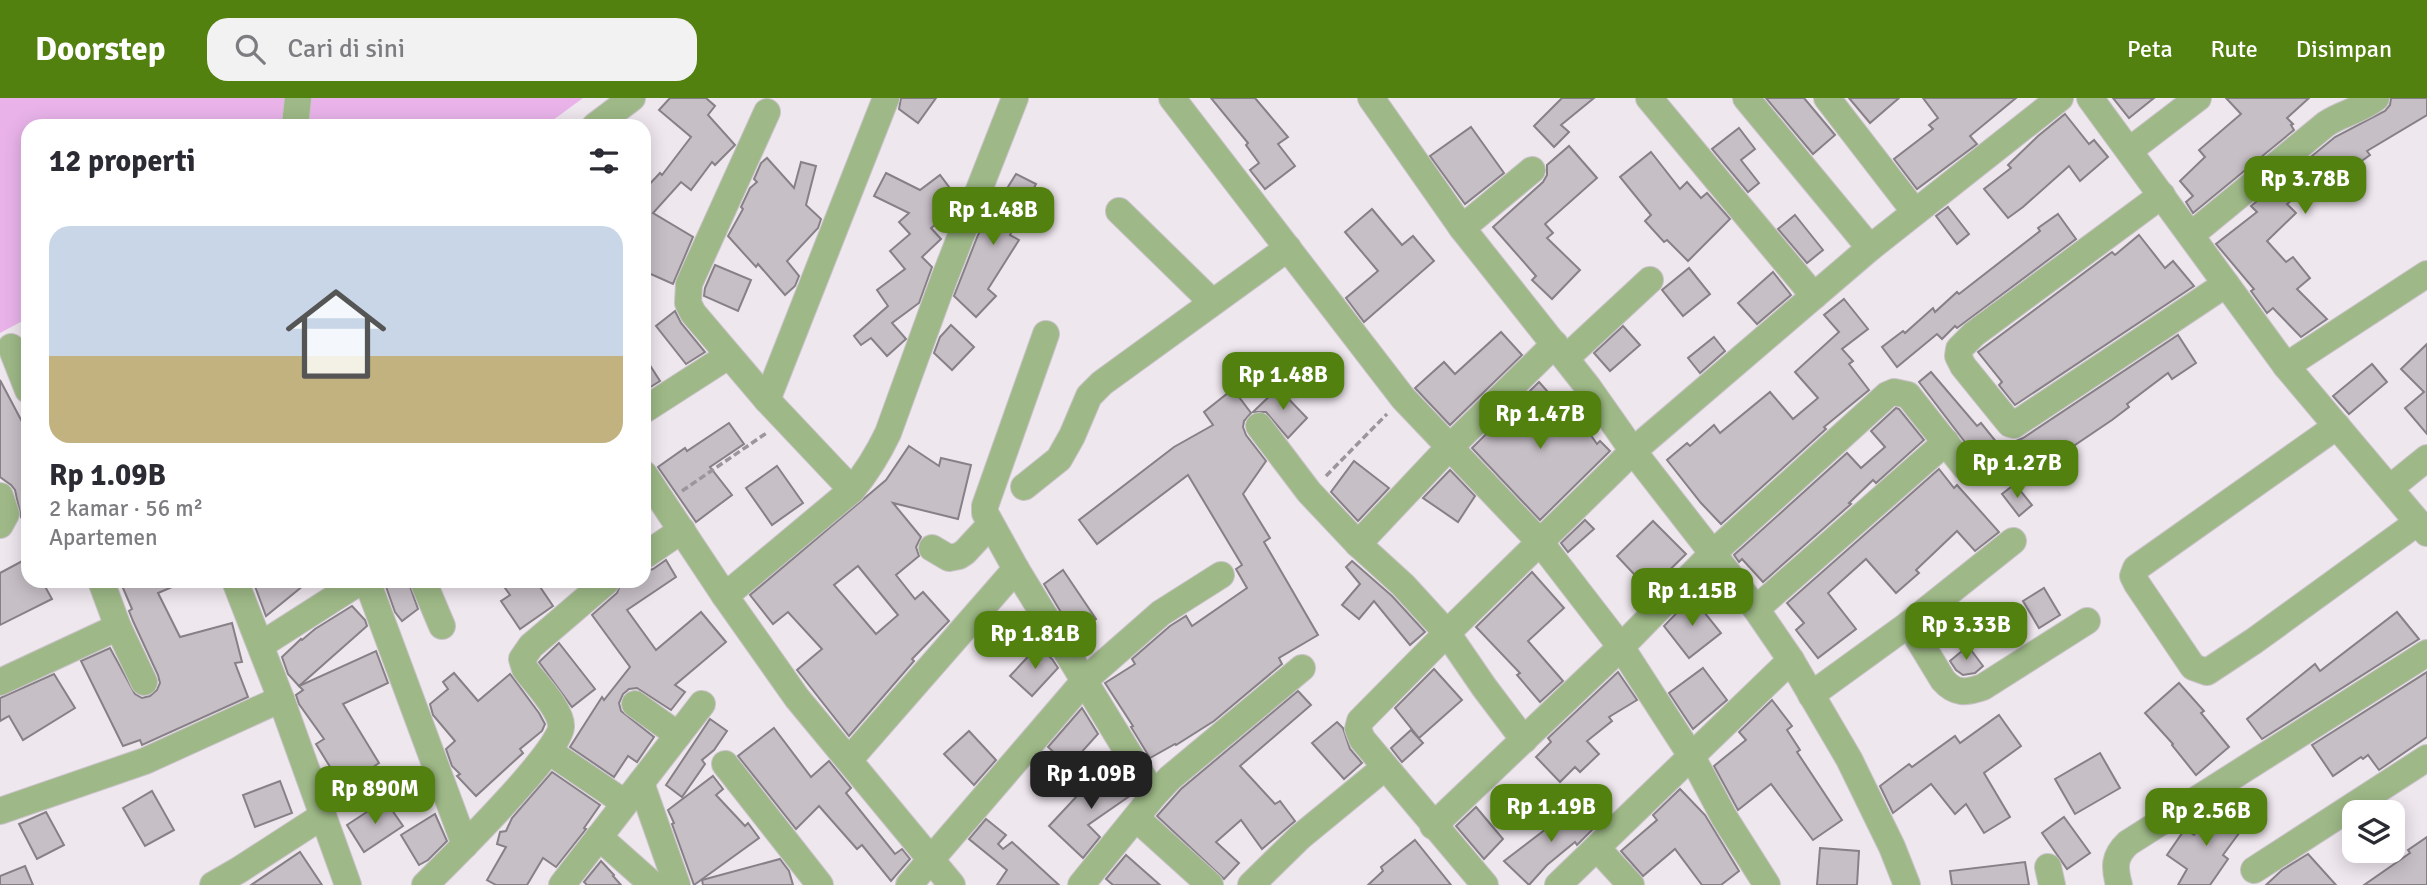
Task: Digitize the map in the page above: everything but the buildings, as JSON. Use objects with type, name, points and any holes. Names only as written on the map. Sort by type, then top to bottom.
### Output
[{"type":"street","points":[[296,119],[298,98]]},
{"type":"street","points":[[604,119],[632,98]]},
{"type":"street","points":[[767,400],[886,98]]},
{"type":"street","points":[[725,596],[852,490],[867,473],[888,433],[944,279],[1015,98]]},
{"type":"street","points":[[1172,98],[1403,398],[1540,542],[1621,648],[1692,758],[1724,817],[1767,885]]},
{"type":"street","points":[[1371,98],[1462,228],[1560,351],[1633,451],[1756,609],[1791,660],[1849,759],[1892,846],[1907,885]]},
{"type":"street","points":[[1649,98],[1814,296]]},
{"type":"street","points":[[1746,98],[1870,248]]},
{"type":"street","points":[[1827,98],[1915,212]]},
{"type":"street","points":[[1470,880],[1433,826],[1384,768],[1359,733],[1360,721],[1633,451],[1870,248],[2060,98]]},
{"type":"street","points":[[2090,98],[2286,366],[2390,488],[2422,528],[2207,672],[2193,667],[2137,584],[2133,576],[2136,568],[2337,426]]},
{"type":"street","points":[[2130,150],[2198,98]]},
{"type":"street","points":[[2190,235],[2326,124],[2336,117],[2361,109],[2376,98]]},
{"type":"street","points":[[767,112],[688,284],[688,303],[728,356],[852,490]]},
{"type":"street","points":[[1462,228],[1532,170]]},
{"type":"street","points":[[2162,195],[1974,334],[1959,349],[1958,356],[1963,366],[2010,424],[2014,425],[2226,284]]},
{"type":"street","points":[[1119,211],[1212,302]]},
{"type":"street","points":[[1024,487],[1059,459],[1089,396],[1096,389],[1288,248]]},
{"type":"street","points":[[2286,366],[2427,274]]},
{"type":"street","points":[[1358,544],[1450,449],[1560,351],[1650,280]]},
{"type":"street","points":[[1046,334],[985,506],[985,513],[1016,569],[1154,794]]},
{"type":"street","points":[[13,346],[21,369]]},
{"type":"street","points":[[651,406],[728,356]]},
{"type":"street","points":[[1433,826],[1621,648],[1713,553],[1888,395],[1895,392],[1908,395],[1965,467]]},
{"type":"street","points":[[1259,426],[1309,492],[1358,544],[1403,585],[1447,633],[1524,740]]},
{"type":"street","points":[[1756,609],[1946,442]]},
{"type":"street","points":[[2390,488],[2427,458]]},
{"type":"street","points":[[651,485],[797,698],[952,885]]},
{"type":"street","points":[[0,496],[6,513],[0,525]]},
{"type":"street","points":[[932,548],[949,558],[959,556],[990,525]]},
{"type":"street","points":[[651,551],[681,530]]},
{"type":"street","points":[[1811,695],[1909,624],[2013,541]]},
{"type":"street","points":[[849,760],[1016,569]]},
{"type":"street","points":[[909,885],[1084,681],[1161,613],[1221,575]]},
{"type":"street","points":[[104,588],[118,627],[144,682]]},
{"type":"street","points":[[238,588],[348,885]]},
{"type":"street","points":[[261,645],[350,588]]},
{"type":"street","points":[[370,588],[465,845]]},
{"type":"street","points":[[426,588],[442,626]]},
{"type":"street","points":[[425,885],[550,752],[561,732],[559,717],[525,669],[522,659],[531,646],[599,588]]},
{"type":"street","points":[[1909,624],[1943,680],[1963,692],[1983,687],[2087,621]]},
{"type":"street","points":[[0,682],[118,627]]},
{"type":"street","points":[[2119,885],[2116,857],[2128,843],[2427,653]]},
{"type":"street","points":[[1558,885],[1791,660]]},
{"type":"street","points":[[1081,885],[1154,794],[1196,755],[1303,668]]},
{"type":"street","points":[[0,811],[145,761],[281,699]]},
{"type":"street","points":[[635,704],[678,735]]},
{"type":"street","points":[[562,885],[702,704]]},
{"type":"street","points":[[550,752],[633,793],[677,885]]},
{"type":"street","points":[[2254,870],[2427,758]]},
{"type":"street","points":[[725,764],[820,885]]},
{"type":"street","points":[[1251,885],[1300,837],[1384,768]]},
{"type":"street","points":[[213,885],[321,817]]},
{"type":"street","points":[[1136,818],[1210,885]]},
{"type":"street","points":[[599,837],[653,885]]},
{"type":"street","points":[[1597,848],[1631,885]]},
{"type":"path","points":[[1309,492],[1403,398]]},
{"type":"path","points":[[663,504],[786,420]]},
{"type":"shaded area","points":[[0,98],[583,98],[554,119],[21,119],[21,322],[0,333]]}]
